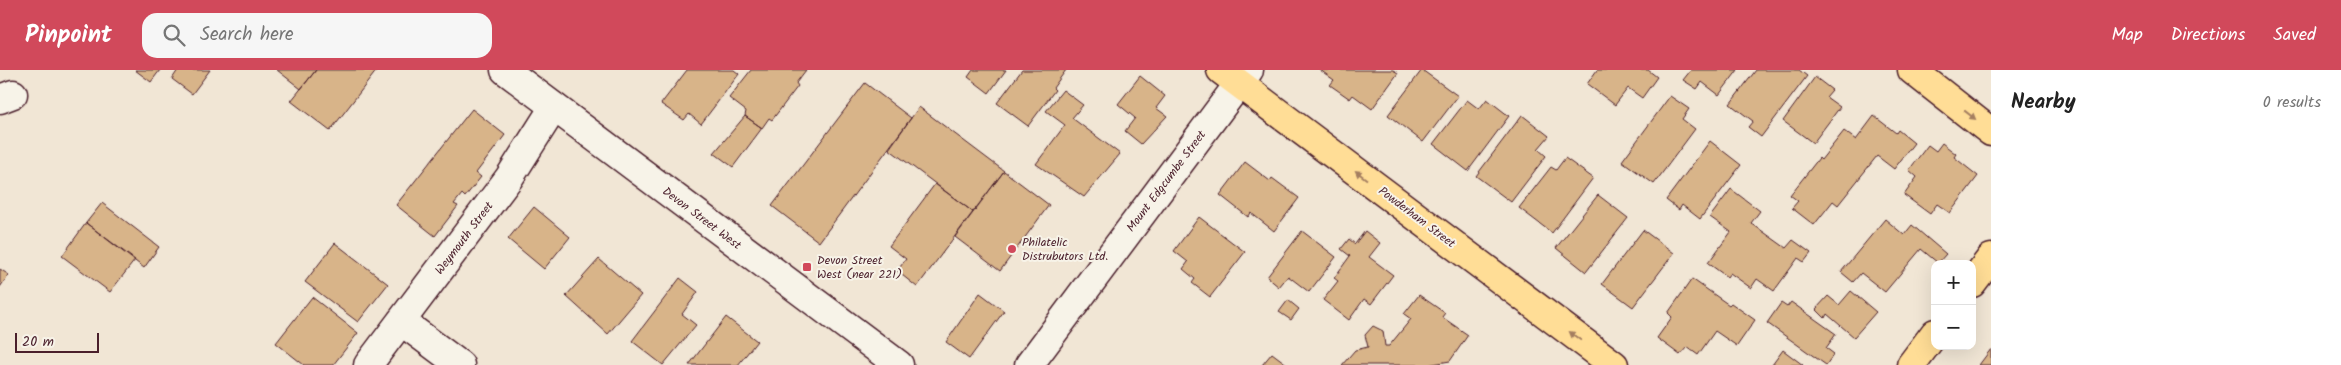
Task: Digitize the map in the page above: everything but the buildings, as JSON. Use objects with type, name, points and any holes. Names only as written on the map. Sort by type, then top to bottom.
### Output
[{"type":"main road","points":[[1912,70],[1991,132]]},
{"type":"main road","name":"Powderham Street","points":[[1236,74],[1614,365]]},
{"type":"main road","points":[[1976,278],[1991,258]]},
{"type":"main road","points":[[1911,365],[1931,338]]},
{"type":"street","name":"Devon Street West","points":[[505,70],[899,365]]},
{"type":"street","name":"Mount Edgcumbe Street","points":[[1029,365],[1236,74]]},
{"type":"street","name":"Weymouth Street","points":[[368,365],[509,178],[554,107]]},
{"type":"street","points":[[401,321],[460,365]]},
{"type":"place","name":"Philatelic Distrubutors Ltd.","points":[[1012,249]]},
{"type":"place","name":"Devon Street West (near 221)","points":[[807,267]]}]
